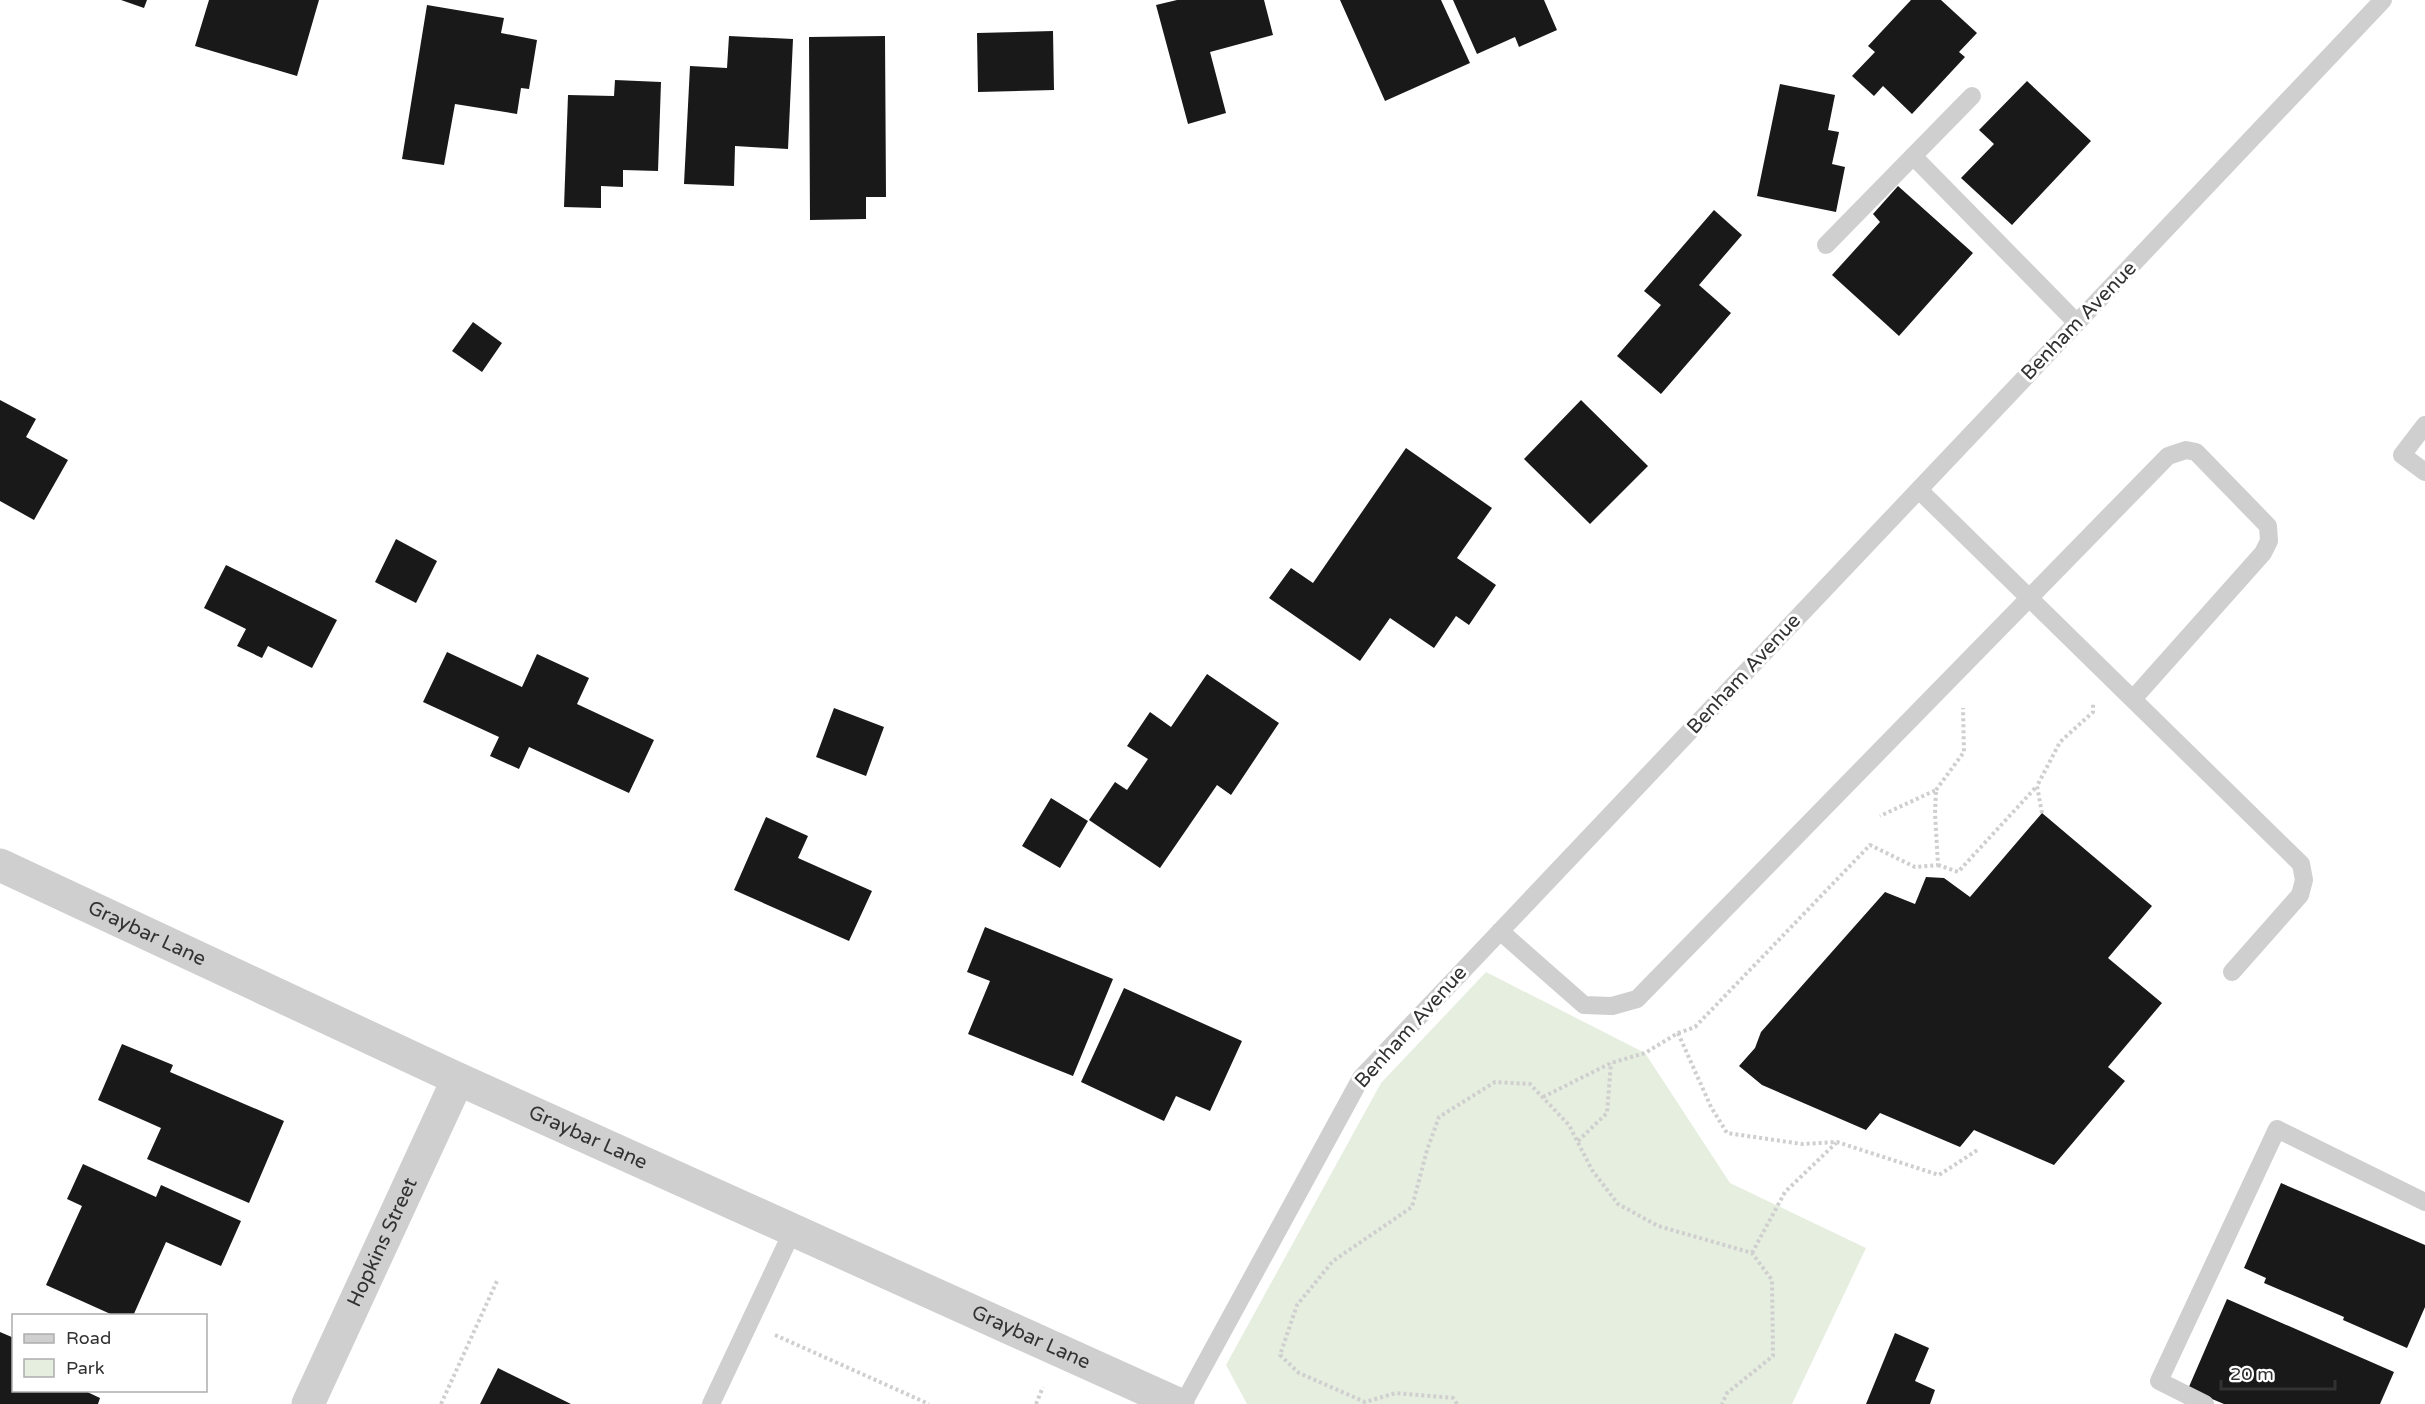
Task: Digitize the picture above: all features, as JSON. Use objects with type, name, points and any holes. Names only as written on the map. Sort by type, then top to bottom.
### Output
[{"type":"street","name":"Graybar Lane","points":[[0,865],[458,1079],[793,1230],[1142,1397],[1178,1404]]},
{"type":"street","name":"Hopkins Street","points":[[308,1404],[458,1079]]},
{"type":"lane","name":"Benham Avenue","points":[[1183,1404],[1361,1077],[2384,0]]},
{"type":"lane","points":[[1826,245],[1972,96]]},
{"type":"lane","points":[[1913,156],[2077,323]]},
{"type":"lane","points":[[2425,425],[2402,455],[2425,472]]},
{"type":"lane","points":[[1500,932],[1584,1005],[1612,1006],[1637,999],[2168,456],[2186,450],[2196,452],[2268,525],[2269,541],[2263,553],[2133,699]]},
{"type":"lane","points":[[1918,490],[2301,864],[2304,880],[2300,895],[2232,972]]},
{"type":"lane","points":[[2205,1404],[2159,1381],[2277,1129],[2425,1202]]},
{"type":"lane","points":[[711,1404],[793,1230]]},
{"type":"path","points":[[1543,1097],[1611,1063],[1645,1053],[1678,1033],[1695,1027],[1870,845],[1914,867],[1938,865],[1958,872],[2037,786],[2060,742],[2092,712],[2093,700]]},
{"type":"path","points":[[1880,816],[1936,790],[1964,752],[1963,703]]},
{"type":"path","points":[[2037,786],[2042,813]]},
{"type":"path","points":[[1936,790],[1938,865]]},
{"type":"path","points":[[1678,1033],[1712,1107],[1727,1133],[1802,1144],[1837,1142],[1939,1174],[1979,1149]]},
{"type":"path","points":[[1578,1142],[1607,1113],[1611,1063]]},
{"type":"path","points":[[1457,1404],[1453,1398],[1396,1393],[1365,1402],[1299,1373],[1280,1355],[1297,1305],[1333,1261],[1412,1207],[1427,1150],[1439,1117],[1495,1082],[1530,1083],[1569,1125],[1592,1170],[1618,1204],[1658,1226],[1752,1253],[1772,1280],[1773,1356],[1727,1394],[1722,1404]]},
{"type":"path","points":[[1752,1253],[1785,1192],[1837,1142]]},
{"type":"path","points":[[441,1404],[497,1281]]},
{"type":"path","points":[[774,1335],[929,1404]]},
{"type":"path","points":[[1036,1404],[1043,1387]]},
{"type":"green space","points":[[1486,972],[1645,1053],[1730,1183],[1866,1248],[1792,1404],[1247,1404],[1226,1365],[1381,1083]]},
{"type":"building","points":[[121,0],[147,0],[144,8]]},
{"type":"building","points":[[209,0],[319,0],[297,76],[195,46]]},
{"type":"building","points":[[1177,0],[1264,0],[1273,35],[1210,52],[1226,113],[1188,124],[1156,5]]},
{"type":"building","points":[[1340,0],[1441,0],[1470,63],[1385,101]]},
{"type":"building","points":[[1453,0],[1544,0],[1557,30],[1519,47],[1515,37],[1477,54]]},
{"type":"building","points":[[1911,0],[1941,0],[1977,33],[1959,52],[1965,57],[1912,114],[1883,86],[1874,96],[1852,76],[1875,52],[1868,46]]},
{"type":"building","points":[[427,5],[504,18],[501,33],[537,40],[529,89],[521,88],[517,114],[455,104],[444,165],[402,159]]},
{"type":"building","points":[[1053,31],[1054,90],[978,92],[977,33]]},
{"type":"building","points":[[729,36],[793,39],[788,149],[735,146],[734,186],[684,184],[690,66],[727,68]]},
{"type":"building","points":[[885,36],[886,197],[866,197],[866,219],[810,220],[809,37]]},
{"type":"building","points":[[615,80],[661,82],[658,171],[623,170],[623,187],[601,186],[601,208],[564,207],[568,95],[614,96]]},
{"type":"building","points":[[2027,81],[2091,141],[2012,225],[1961,178],[1994,144],[1979,130]]},
{"type":"building","points":[[1780,84],[1835,95],[1828,130],[1839,132],[1832,164],[1845,167],[1836,212],[1757,196]]},
{"type":"building","points":[[1898,186],[1973,253],[1899,336],[1832,275],[1880,222],[1873,214]]},
{"type":"building","points":[[1714,210],[1742,235],[1699,285],[1731,313],[1661,394],[1617,356],[1661,305],[1644,291]]},
{"type":"building","points":[[473,322],[502,343],[482,372],[452,351]]},
{"type":"building","points":[[0,400],[36,419],[26,437],[68,460],[34,520],[0,501]]},
{"type":"building","points":[[1581,400],[1648,466],[1590,524],[1524,459]]},
{"type":"building","points":[[1406,448],[1492,508],[1457,558],[1496,585],[1469,625],[1456,616],[1434,648],[1390,618],[1360,661],[1269,598],[1291,568],[1313,583]]},
{"type":"building","points":[[396,539],[437,561],[416,603],[375,582]]},
{"type":"building","points":[[226,565],[337,620],[312,668],[268,646],[262,658],[237,646],[246,629],[204,608]]},
{"type":"building","points":[[447,652],[522,687],[537,654],[589,678],[577,704],[654,740],[629,793],[529,747],[519,769],[490,756],[499,737],[423,702]]},
{"type":"building","points":[[1207,674],[1279,723],[1231,795],[1217,785],[1160,868],[1089,820],[1115,782],[1127,790],[1148,759],[1127,746],[1150,712],[1171,727]]},
{"type":"building","points":[[834,708],[884,727],[866,776],[816,757]]},
{"type":"building","points":[[1051,798],[1088,821],[1060,868],[1022,846]]},
{"type":"building","points":[[2042,813],[2152,906],[2108,958],[2162,1003],[2108,1067],[2125,1081],[2054,1165],[1974,1130],[1960,1147],[1880,1113],[1866,1130],[1762,1085],[1739,1066],[1755,1048],[1761,1032],[1885,892],[1915,904],[1926,877],[1944,878],[1970,897]]},
{"type":"building","points":[[766,817],[808,836],[798,858],[872,891],[849,941],[734,890]]},
{"type":"building","points":[[985,927],[1113,979],[1073,1076],[968,1034],[990,981],[967,972]]},
{"type":"building","points":[[1124,988],[1242,1041],[1210,1111],[1176,1096],[1164,1121],[1081,1082]]},
{"type":"building","points":[[122,1044],[173,1065],[170,1072],[284,1121],[249,1203],[147,1159],[161,1128],[98,1100]]},
{"type":"building","points":[[83,1164],[156,1197],[161,1185],[241,1221],[221,1266],[166,1242],[134,1314],[111,1314],[46,1285],[82,1206],[67,1199]]},
{"type":"building","points":[[2281,1183],[2425,1245],[2425,1307],[2407,1348],[2343,1320],[2344,1317],[2264,1283],[2266,1278],[2244,1268]]},
{"type":"building","points":[[2227,1299],[2394,1372],[2380,1404],[2224,1404],[2188,1389]]},
{"type":"building","points":[[0,1332],[12,1337],[12,1392],[87,1392],[100,1398],[98,1404],[0,1404]]},
{"type":"building","points":[[1895,1333],[1929,1348],[1915,1381],[1935,1390],[1930,1404],[1866,1404]]},
{"type":"building","points":[[498,1368],[571,1404],[480,1404]]}]
